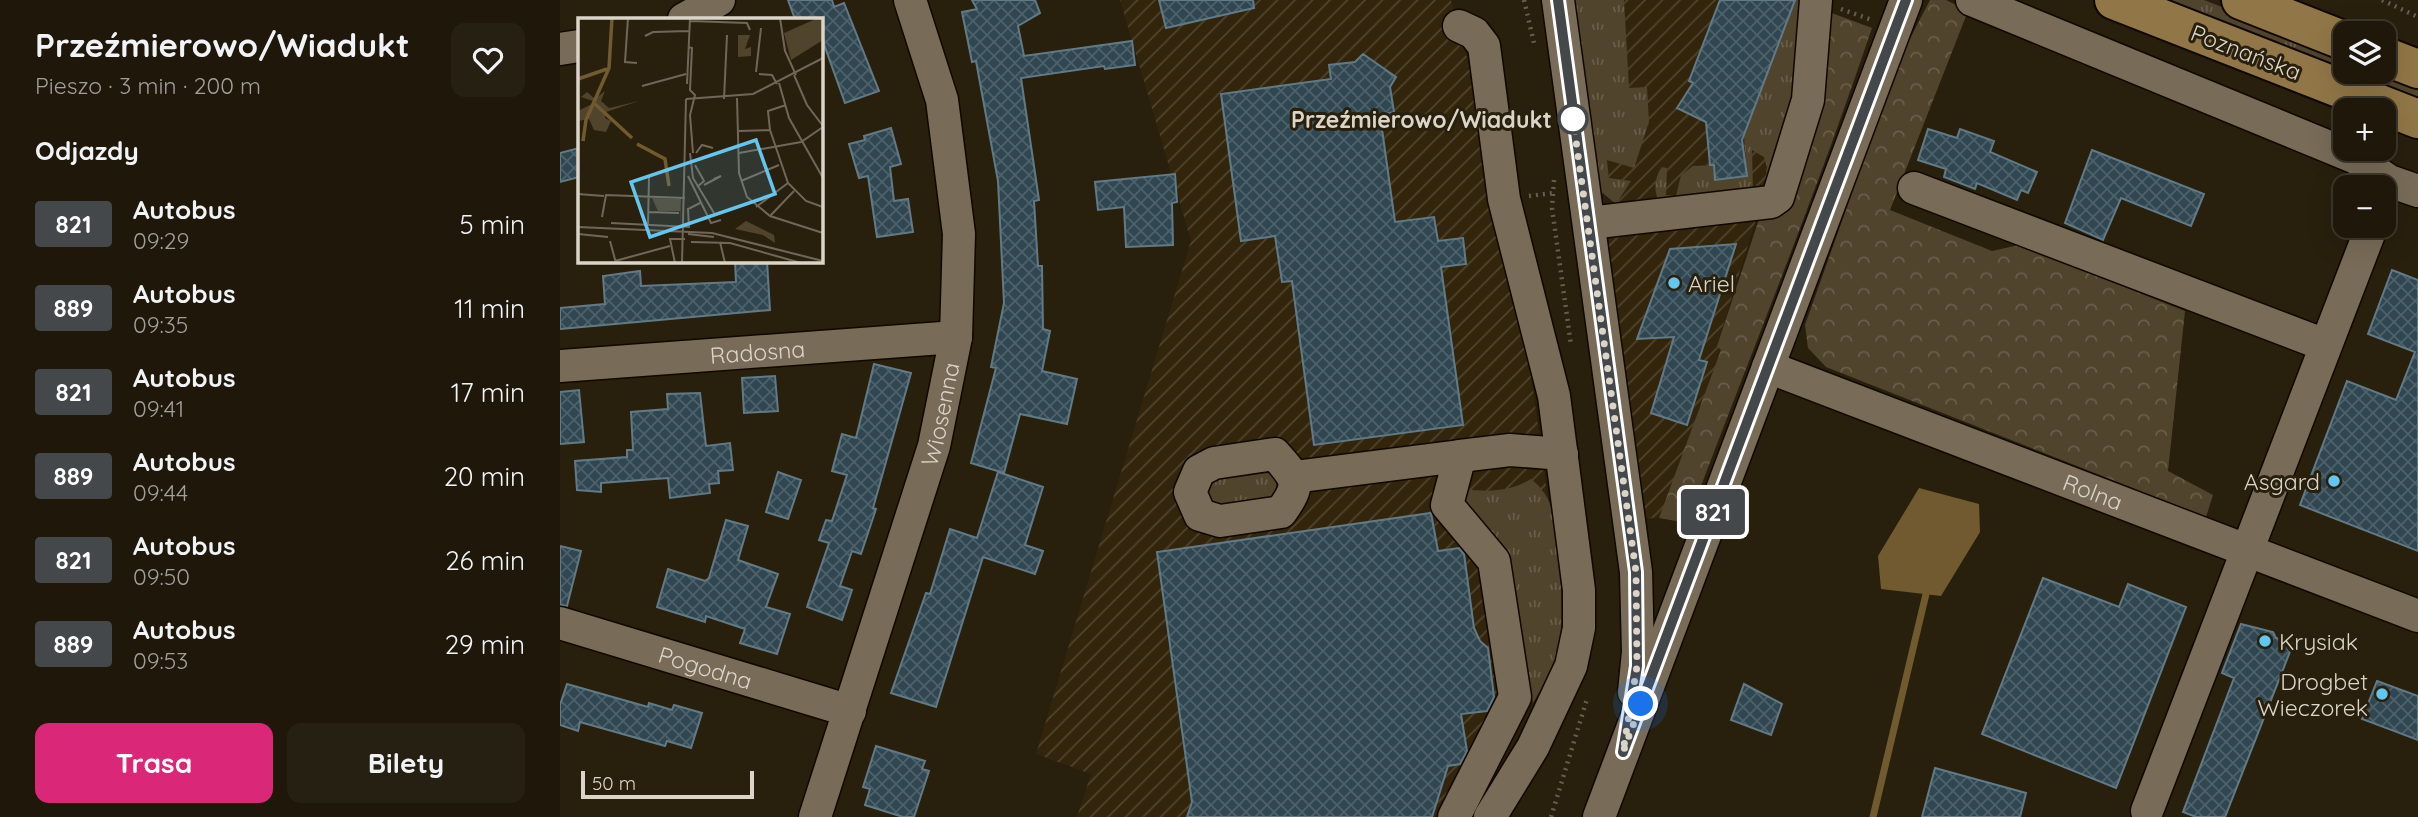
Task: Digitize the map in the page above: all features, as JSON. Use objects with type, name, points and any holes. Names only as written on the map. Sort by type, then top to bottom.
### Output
[{"type":"main road","name":"Poznańska","points":[[2114,0],[2418,119]]},
{"type":"main road","name":"Poznańska","points":[[2241,0],[2333,36]]},
{"type":"main road","points":[[2396,60],[2418,69]]},
{"type":"street","points":[[686,18],[719,0]]},
{"type":"street","name":"Wiosenna","points":[[815,817],[934,446],[956,337],[959,234],[942,100],[910,0]]},
{"type":"street","points":[[1558,0],[1637,588],[1637,666],[1623,752]]},
{"type":"street","points":[[1972,0],[2356,159],[2397,189]]},
{"type":"street","points":[[1589,223],[1772,202],[1778,197],[1808,100],[1826,4]]},
{"type":"street","points":[[1599,817],[1768,367],[1893,12]]},
{"type":"street","points":[[1459,26],[1474,33],[1484,46],[1504,199],[1554,396],[1579,590],[1579,628],[1571,666],[1544,724],[1490,817]]},
{"type":"street","points":[[560,50],[578,46]]},
{"type":"street","points":[[1914,188],[2325,345]]},
{"type":"street","points":[[2147,811],[2367,238]]},
{"type":"street","name":"Radosna","points":[[560,366],[956,337]]},
{"type":"street","name":"Rolna","points":[[1768,367],[2418,616]]},
{"type":"street","points":[[1294,477],[1510,450],[1562,454]]},
{"type":"street","points":[[1454,817],[1516,697],[1494,561],[1447,505],[1460,456]]},
{"type":"street","name":"Pogodna","points":[[560,623],[850,711]]},
{"type":"path","points":[[1524,0],[1535,47]]},
{"type":"path","points":[[2382,0],[2418,17]]},
{"type":"path","points":[[1826,4],[1893,12]]},
{"type":"path","points":[[1553,167],[1552,208],[1572,349]]},
{"type":"shaded area","points":[[1120,0],[1451,0],[1472,76],[1483,157],[1520,294],[1560,588],[1552,654],[1472,817],[1077,817],[1091,774],[1036,754],[1191,241]]},
{"type":"shaded area","points":[[1597,0],[1808,0],[1772,191],[1611,208]]},
{"type":"shaded area","points":[[1758,213],[1717,345],[1727,349],[1668,516],[1646,519],[1608,245],[1610,230]]},
{"type":"shaded area","points":[[1919,488],[1979,504],[1980,532],[1941,596],[1881,589],[1878,556]]},
{"type":"green space","points":[[1567,0],[1624,0],[1629,88],[1647,87],[1649,122],[1634,168],[1607,160],[1609,178],[1631,181],[1616,204],[1594,186]]},
{"type":"green space","points":[[1795,0],[1810,0],[1807,66],[1763,196],[1767,167],[1764,157],[1752,150],[1753,193],[1659,201],[1656,184],[1662,167],[1667,168],[1666,195],[1676,196],[1681,175],[1693,166],[1714,165],[1716,179],[1747,176],[1744,136]]},
{"type":"green space","points":[[1930,0],[1946,0],[1968,11],[1890,210],[1992,251],[2019,245],[2185,311],[2168,471],[2213,495],[2206,517],[1826,367],[1808,348],[1805,325],[1900,58]]},
{"type":"green space","points":[[2148,0],[2204,0],[2333,50],[2333,72]]},
{"type":"green space","points":[[1821,9],[1872,28],[1805,215],[1687,523],[1659,518],[1721,350],[1717,346],[1762,210]]},
{"type":"green space","points":[[2396,76],[2418,83],[2418,105],[2364,84],[2396,84]]},
{"type":"green space","points":[[1260,468],[1275,480],[1275,499],[1224,513],[1212,503],[1207,489],[1212,478]]},
{"type":"green space","points":[[1531,479],[1547,497],[1554,518],[1562,606],[1556,660],[1533,703],[1503,544],[1472,520],[1462,507],[1465,489],[1499,490]]},
{"type":"building","points":[[788,0],[832,0],[834,7],[844,3],[879,91],[845,103],[822,39],[822,18],[795,18]]},
{"type":"building","points":[[972,0],[1035,0],[1040,13],[1018,26],[1024,56],[1132,41],[1135,65],[1105,69],[1104,66],[1021,78],[1039,200],[1034,201],[1038,266],[1042,266],[1043,329],[1050,331],[1042,371],[1077,379],[1067,424],[1020,414],[1004,473],[971,463],[996,368],[991,367],[1004,303],[998,181],[976,61],[972,62],[962,12],[977,9]]},
{"type":"building","points":[[1159,0],[1253,0],[1254,8],[1166,28]]},
{"type":"building","points":[[1720,0],[1795,0],[1742,140],[1747,176],[1715,180],[1714,165],[1710,165],[1706,122],[1677,108],[1693,83],[1689,81]]},
{"type":"building","points":[[1363,54],[1396,77],[1390,87],[1394,112],[1380,115],[1395,222],[1434,217],[1438,241],[1463,238],[1466,264],[1441,267],[1463,425],[1314,445],[1292,281],[1282,282],[1275,236],[1241,241],[1221,94],[1331,79],[1329,65],[1355,62]]},
{"type":"building","points":[[891,128],[901,164],[890,167],[894,201],[908,199],[913,232],[877,237],[868,176],[859,178],[849,144],[865,140],[864,136]]},
{"type":"building","points":[[1928,129],[1957,138],[1960,129],[1994,141],[1990,152],[2037,172],[2028,193],[2021,190],[2017,200],[1977,183],[1975,189],[1944,177],[1946,169],[1918,160]]},
{"type":"building","points":[[578,148],[578,177],[560,182],[560,153]]},
{"type":"building","points":[[2092,150],[2204,194],[2191,226],[2121,198],[2103,240],[2065,223]]},
{"type":"building","points":[[1175,174],[1177,202],[1172,203],[1173,245],[1126,247],[1124,207],[1098,210],[1095,182]]},
{"type":"building","points":[[1736,244],[1699,360],[1707,362],[1687,425],[1651,413],[1674,337],[1637,339],[1670,249]]},
{"type":"building","points":[[735,262],[767,262],[770,310],[560,329],[560,308],[605,304],[603,276],[640,271],[641,286],[736,282]]},
{"type":"building","points":[[2392,270],[2418,280],[2418,551],[2300,505],[2347,381],[2396,400],[2415,352],[2368,334]]},
{"type":"building","points":[[874,364],[911,373],[873,508],[876,509],[861,554],[852,551],[840,586],[852,590],[842,620],[807,607],[829,543],[819,540],[826,520],[832,521],[847,475],[832,471],[842,434],[856,438]]},
{"type":"building","points":[[775,376],[778,411],[744,413],[742,378]]},
{"type":"building","points":[[579,390],[584,442],[560,444],[560,392]]},
{"type":"building","points":[[700,393],[706,446],[730,443],[733,470],[718,471],[719,483],[709,484],[710,493],[670,498],[668,478],[601,483],[601,492],[577,490],[575,461],[627,457],[627,450],[633,450],[631,412],[668,409],[667,394]]},
{"type":"building","points":[[778,472],[801,480],[788,519],[766,512]]},
{"type":"building","points":[[998,472],[1043,487],[1025,545],[1043,551],[1035,574],[983,557],[936,707],[891,693],[926,593],[930,594],[950,529],[977,538]]},
{"type":"building","points":[[1431,513],[1438,551],[1459,548],[1464,554],[1474,628],[1480,641],[1488,648],[1494,697],[1487,711],[1461,714],[1467,751],[1460,764],[1448,766],[1432,817],[1187,817],[1192,802],[1157,552]]},
{"type":"building","points":[[726,520],[748,526],[738,560],[778,574],[766,607],[790,614],[777,654],[740,643],[745,629],[706,616],[705,622],[657,607],[668,569],[705,581],[709,578]]},
{"type":"building","points":[[560,546],[581,551],[567,606],[560,605]]},
{"type":"building","points":[[2043,578],[2119,607],[2128,584],[2186,607],[2116,788],[1982,734]]},
{"type":"building","points":[[2241,624],[2273,632],[2276,638],[2293,644],[2225,817],[2196,817],[2183,812],[2234,678],[2222,673]]},
{"type":"building","points":[[2377,681],[2418,696],[2418,740],[2362,719]]},
{"type":"building","points":[[567,684],[648,707],[649,703],[672,710],[674,705],[702,713],[691,748],[667,741],[665,746],[580,722],[578,731],[560,725],[560,705]]},
{"type":"building","points":[[1744,684],[1782,704],[1771,735],[1731,720]]},
{"type":"building","points":[[876,746],[925,761],[922,769],[929,771],[914,817],[903,817],[865,805],[870,789],[863,787]]},
{"type":"building","points":[[1935,768],[2026,793],[2020,817],[1922,817]]},
{"type":"waterway","points":[[1873,817],[1926,594]]},
{"type":"bus line","name":"821","points":[[1558,0],[1636,572],[1637,666],[1633,705],[1623,752],[1906,0]]},
{"type":"place","name":"Przeźmierowo/Wiadukt","points":[[1573,119]]},
{"type":"place","name":"Ariel","points":[[1674,283]]},
{"type":"place","name":"Asgard","points":[[2334,481]]},
{"type":"place","name":"Krysiak","points":[[2265,641]]},
{"type":"place","name":"Drogbet Wieczorek","points":[[2382,694]]},
{"type":"route","points":[[1573,119],[1636,572],[1637,666],[1633,705],[1623,752],[1641,704]]}]
